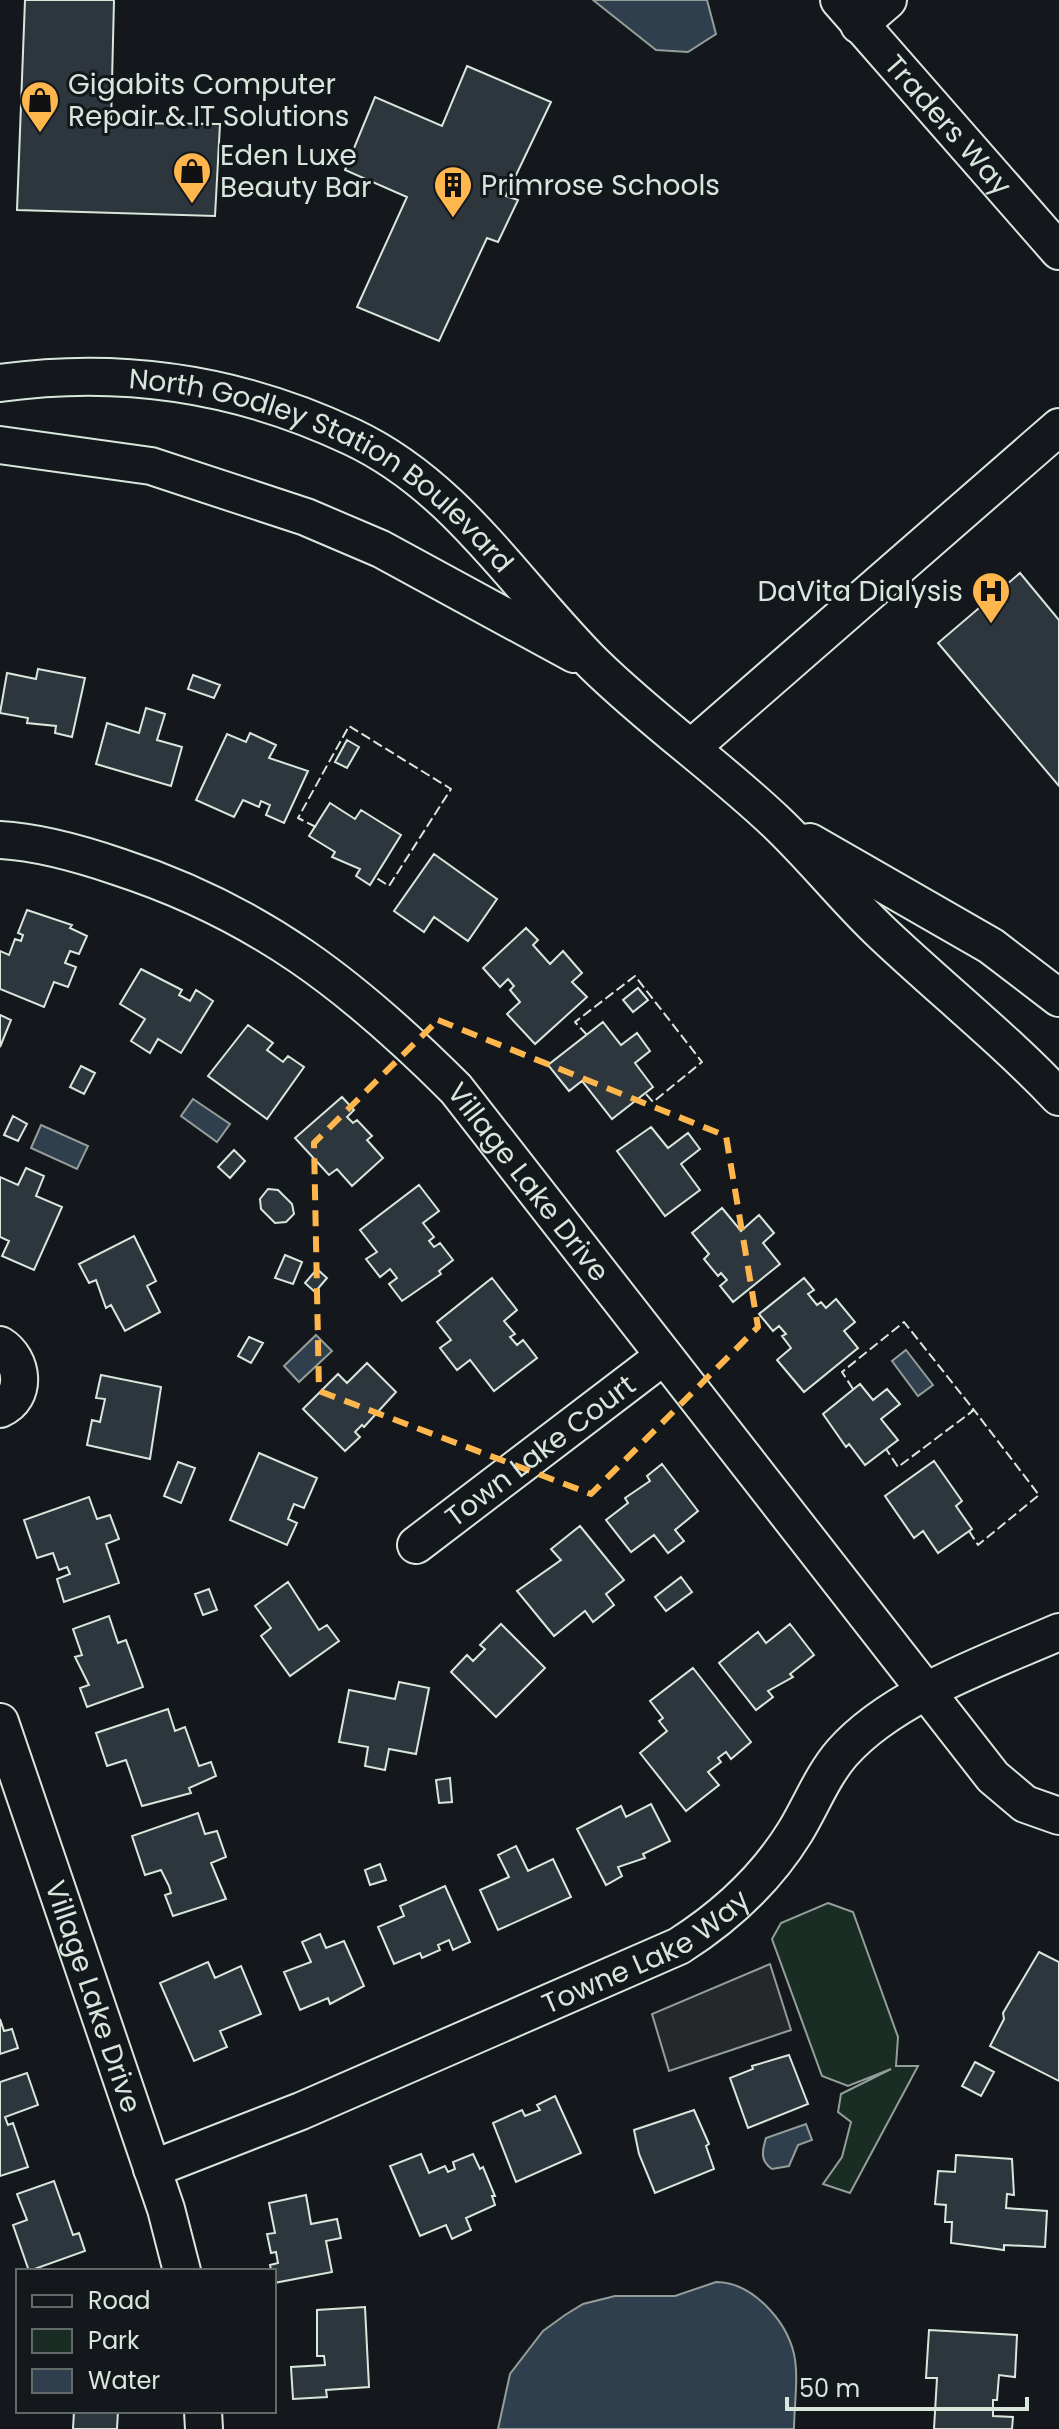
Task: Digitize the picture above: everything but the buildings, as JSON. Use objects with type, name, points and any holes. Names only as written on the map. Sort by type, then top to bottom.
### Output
[{"type":"street","points":[[849,12],[888,0]]},
{"type":"street","name":"Traders Way","points":[[849,12],[1059,251]]},
{"type":"street","name":"North Godley Station Boulevard","points":[[0,383],[50,376],[131,376],[217,389],[290,410],[355,438],[422,482],[475,527],[594,664],[777,823],[879,930],[1059,1097]]},
{"type":"street","points":[[691,748],[1059,427]]},
{"type":"street","name":"North Godley Station Boulevard","points":[[0,445],[151,466],[306,517],[381,549],[594,664]]},
{"type":"street","name":"North Godley Station Boulevard","points":[[777,823],[991,946],[1059,998]]},
{"type":"street","name":"Village Lake Drive","points":[[0,840],[89,857],[184,891],[263,930],[343,984],[403,1034],[456,1089],[1004,1789],[1034,1808],[1059,1816]]},
{"type":"street","points":[[0,1345],[13,1355],[19,1381],[14,1398],[0,1409]]},
{"type":"street","name":"Town Lake Court","points":[[416,1545],[664,1356]]},
{"type":"street","name":"Towne Lake Way","points":[[152,2169],[301,2111],[679,1946],[727,1912],[766,1872],[788,1844],[844,1750],[876,1724],[928,1692],[1059,1632]]},
{"type":"street","name":"Village Lake Drive","points":[[0,1722],[152,2169],[181,2269]]},
{"type":"highlighted area","points":[[438,1020],[726,1136],[758,1327],[591,1494],[319,1391],[314,1143]]},
{"type":"green space","points":[[828,1903],[853,1912],[898,2037],[896,2066],[918,2066],[850,2193],[823,2184],[842,2157],[851,2122],[838,2112],[841,2094],[891,2069],[848,2086],[822,2076],[772,1939],[781,1923]]},
{"type":"shaded area","points":[[770,1964],[791,2030],[669,2071],[652,2014]]},
{"type":"water","points":[[593,0],[707,0],[716,34],[688,52],[656,50]]},
{"type":"water","points":[[193,1099],[230,1124],[217,1142],[181,1116]]},
{"type":"water","points":[[41,1125],[88,1146],[77,1169],[31,1148]]},
{"type":"water","points":[[316,1335],[332,1351],[299,1382],[284,1366]]},
{"type":"water","points":[[906,1350],[933,1385],[918,1396],[892,1361]]},
{"type":"water","points":[[806,2124],[812,2140],[798,2145],[789,2166],[772,2169],[768,2166],[763,2155],[766,2138]]},
{"type":"water","points":[[716,2282],[742,2288],[754,2296],[766,2305],[784,2328],[795,2363],[794,2429],[498,2429],[510,2374],[543,2331],[565,2315],[583,2304],[615,2296],[675,2296]]},
{"type":"fence","points":[[316,827],[298,818],[349,726],[451,789],[389,886],[375,877]]},
{"type":"fence","points":[[587,1035],[575,1022],[635,976],[702,1062],[653,1102],[645,1093]]},
{"type":"fence","points":[[853,1389],[842,1372],[904,1322],[974,1410],[898,1467],[886,1449]]},
{"type":"fence","points":[[969,1531],[978,1545],[1039,1495],[974,1410],[971,1411]]},
{"type":"place","name":"Gigabits Computer Repair & IT Solutions","points":[[40,134]]},
{"type":"place","name":"Eden Luxe Beauty Bar","points":[[192,205]]},
{"type":"place","name":"Primrose Schools","points":[[453,219]]},
{"type":"place","name":"DaVita Dialysis","points":[[991,625]]}]
